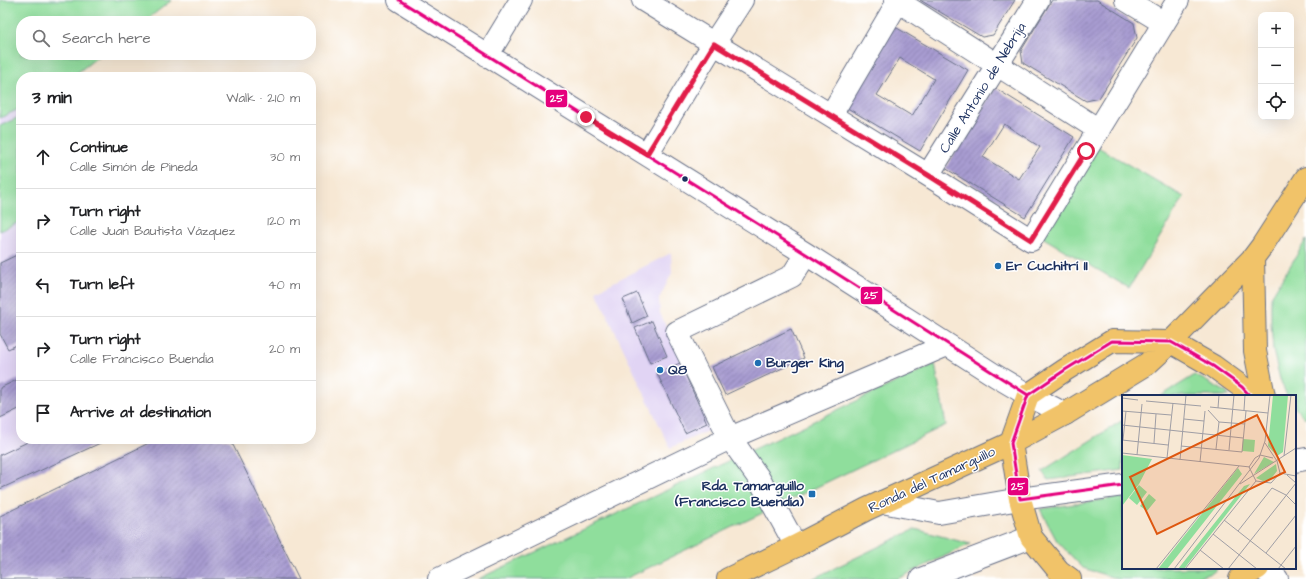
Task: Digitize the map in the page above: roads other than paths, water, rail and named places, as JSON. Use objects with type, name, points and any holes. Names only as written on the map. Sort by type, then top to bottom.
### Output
[{"type":"main road","name":"Ronda del Tamarguillo","points":[[728,579],[882,502],[1011,443],[1065,414],[1146,364],[1171,342],[1252,258],[1262,246],[1306,178]]},
{"type":"main road","points":[[1252,258],[1255,351],[1264,395]]},
{"type":"main road","points":[[1070,579],[1059,571],[1031,537],[1020,499],[1011,443],[1028,396],[1065,370],[1112,342],[1171,342],[1213,366],[1242,387],[1249,395]]},
{"type":"main road","points":[[1240,579],[1256,569]]},
{"type":"street","points":[[399,0],[806,254],[1028,396],[1065,414]]},
{"type":"street","points":[[487,56],[521,0]]},
{"type":"street","points":[[643,0],[1031,240],[1178,0]]},
{"type":"street","points":[[647,154],[742,0]]},
{"type":"street","points":[[831,115],[898,0],[1099,130]]},
{"type":"street","name":"Calle Antonio de Nebrija","points":[[928,175],[1038,0]]},
{"type":"street","points":[[1126,0],[1164,23]]},
{"type":"street","points":[[796,546],[758,477],[730,438],[677,332],[792,276],[806,254]]},
{"type":"street","points":[[439,579],[730,438],[947,345]]},
{"type":"street","points":[[1296,461],[1306,459]]},
{"type":"street","points":[[882,502],[939,513],[1020,499],[1122,485]]},
{"type":"street","points":[[922,579],[1031,537]]},
{"type":"street","points":[[1262,569],[1277,579]]},
{"type":"place","name":"Er Cuchitrí II","points":[[998,266]]},
{"type":"place","name":"Burger King","points":[[758,363]]},
{"type":"place","name":"Q8","points":[[660,370]]},
{"type":"place","name":"Rda. Tamarguillo (Francisco Buendía)","points":[[812,494]]}]
